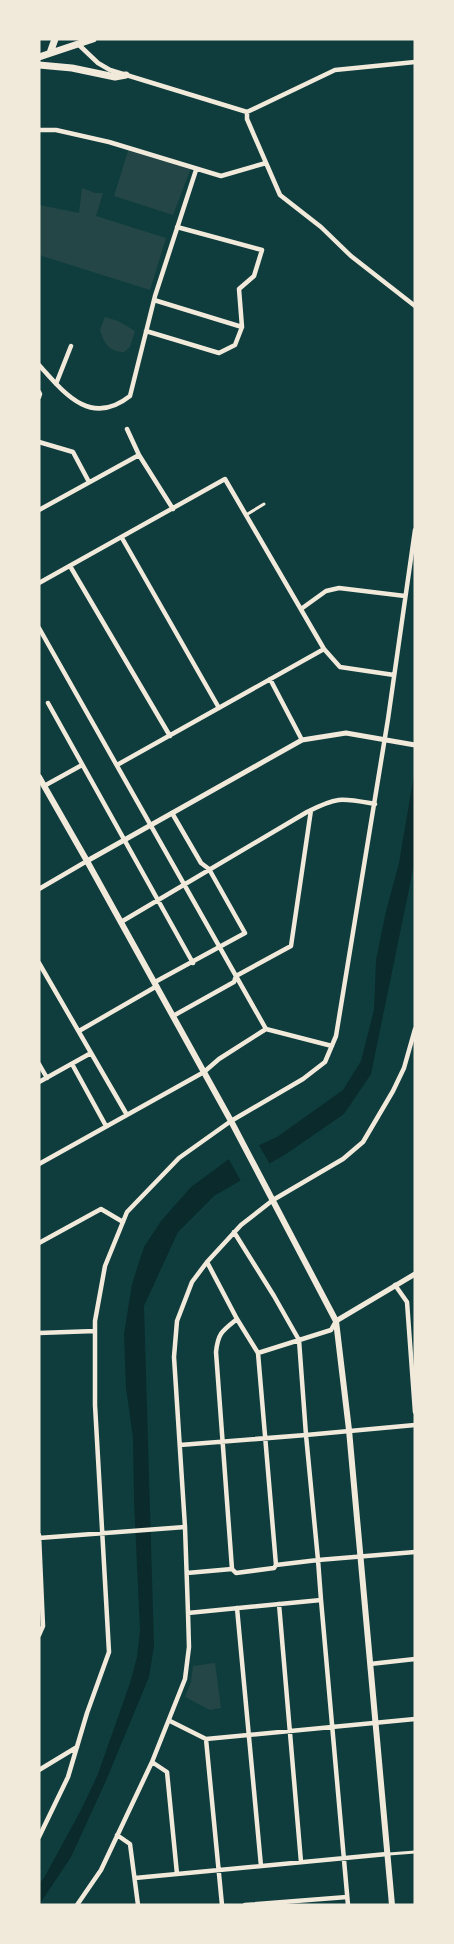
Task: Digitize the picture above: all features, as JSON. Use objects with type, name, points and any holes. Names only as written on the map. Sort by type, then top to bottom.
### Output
[{"type":"main road","points":[[50,53],[55,39]]},
{"type":"main road","points":[[39,57],[75,41],[93,39]]},
{"type":"main road","points":[[39,64],[115,77],[126,75]]},
{"type":"main road","points":[[39,777],[204,1071],[336,1321],[349,1430],[392,1905]]},
{"type":"street","points":[[75,41],[103,67],[247,112],[335,70],[415,62]]},
{"type":"street","points":[[247,112],[247,119],[280,195],[321,227],[351,256],[415,306]]},
{"type":"street","points":[[39,130],[56,130],[110,142],[221,176],[266,163]]},
{"type":"street","points":[[39,365],[72,399],[90,409],[112,408],[130,396],[154,300],[196,170]]},
{"type":"street","points":[[146,331],[219,353],[235,345],[242,327],[239,289],[254,276],[262,250],[177,227]]},
{"type":"street","points":[[154,300],[242,327]]},
{"type":"street","points":[[56,384],[71,346]]},
{"type":"street","points":[[39,392],[39,398]]},
{"type":"street","points":[[127,429],[139,455],[172,509]]},
{"type":"street","points":[[39,442],[73,452],[89,482]]},
{"type":"street","points":[[39,510],[139,455]]},
{"type":"street","points":[[39,583],[225,479],[324,649],[340,667],[394,675]]},
{"type":"street","points":[[246,515],[264,504]]},
{"type":"street","points":[[39,1837],[68,1777],[87,1713],[109,1652],[95,1405],[95,1321],[105,1266],[127,1212],[179,1158],[326,1062],[336,1036],[387,740],[415,530]]},
{"type":"street","points":[[122,538],[219,708]]},
{"type":"street","points":[[70,566],[170,736]]},
{"type":"street","points":[[301,609],[326,591],[339,588],[405,596]]},
{"type":"street","points":[[39,628],[266,1029],[332,1046]]},
{"type":"street","points":[[117,765],[324,649]]},
{"type":"street","points":[[270,679],[302,740]]},
{"type":"street","points":[[48,703],[193,963]]},
{"type":"street","points":[[39,889],[302,740],[346,734],[415,745]]},
{"type":"street","points":[[44,786],[82,765]]},
{"type":"street","points":[[121,922],[329,801],[345,799],[375,804]]},
{"type":"street","points":[[173,1016],[234,982],[236,975],[291,946],[311,810]]},
{"type":"street","points":[[79,1031],[245,933],[209,869],[201,863],[172,813]]},
{"type":"street","points":[[39,963],[127,1115]]},
{"type":"street","points":[[39,1164],[204,1071],[266,1029]]},
{"type":"street","points":[[77,1905],[101,1870],[152,1762],[185,1679],[189,1647],[187,1573],[174,1357],[177,1321],[192,1282],[234,1232],[272,1196],[343,1159],[363,1142],[404,1068],[415,1029]]},
{"type":"street","points":[[39,1083],[91,1053]]},
{"type":"street","points":[[39,1064],[47,1078]]},
{"type":"street","points":[[72,1064],[106,1126]]},
{"type":"street","points":[[39,1243],[101,1209],[123,1222]]},
{"type":"street","points":[[234,1232],[299,1340],[348,1905]]},
{"type":"street","points":[[207,1262],[258,1353],[276,1565]]},
{"type":"street","points":[[258,1353],[331,1330],[336,1321],[415,1274]]},
{"type":"street","points":[[395,1285],[407,1302],[415,1412]]},
{"type":"street","points":[[237,1319],[222,1331],[218,1338],[216,1352],[232,1569],[236,1573],[318,1560],[415,1552]]},
{"type":"street","points":[[39,1333],[95,1331]]},
{"type":"street","points":[[180,1445],[415,1425]]},
{"type":"street","points":[[39,1635],[43,1626],[39,1537],[185,1527]]},
{"type":"street","points":[[187,1573],[232,1569]]},
{"type":"street","points":[[188,1613],[321,1600]]},
{"type":"street","points":[[279,1604],[301,1862]]},
{"type":"street","points":[[237,1608],[261,1866]]},
{"type":"street","points":[[370,1664],[415,1659]]},
{"type":"street","points":[[170,1721],[206,1739],[415,1719]]},
{"type":"street","points":[[206,1739],[222,1905]]},
{"type":"street","points":[[39,1770],[77,1747]]},
{"type":"street","points":[[152,1762],[167,1772],[177,1874]]},
{"type":"street","points":[[117,1835],[130,1844],[138,1905]]},
{"type":"street","points":[[135,1878],[415,1852]]},
{"type":"street","points":[[245,1905],[305,1903],[347,1897]]},
{"type":"shaded area","points":[[129,148],[191,168],[173,215],[114,196]]},
{"type":"shaded area","points":[[82,188],[95,193],[103,193],[96,216],[166,238],[150,290],[39,255],[39,205],[79,213]]},
{"type":"shaded area","points":[[105,317],[118,321],[135,331],[130,347],[124,352],[114,350],[103,339],[100,330]]},
{"type":"shaded area","points":[[415,769],[415,860],[371,1074],[344,1114],[286,1154],[214,1196],[178,1232],[144,1306],[154,1646],[149,1677],[71,1857],[39,1905],[39,1883],[44,1878],[81,1810],[98,1774],[137,1657],[140,1631],[133,1437],[126,1388],[124,1334],[132,1284],[144,1247],[161,1221],[191,1187],[229,1159],[277,1137],[343,1090],[361,1061],[374,1010],[376,960],[399,863]]},
{"type":"shaded area","points":[[215,1663],[221,1708],[210,1710],[185,1697],[191,1682],[193,1666]]},
{"type":"pier","points":[[257,1142],[271,1166],[242,1183],[227,1156]]}]
